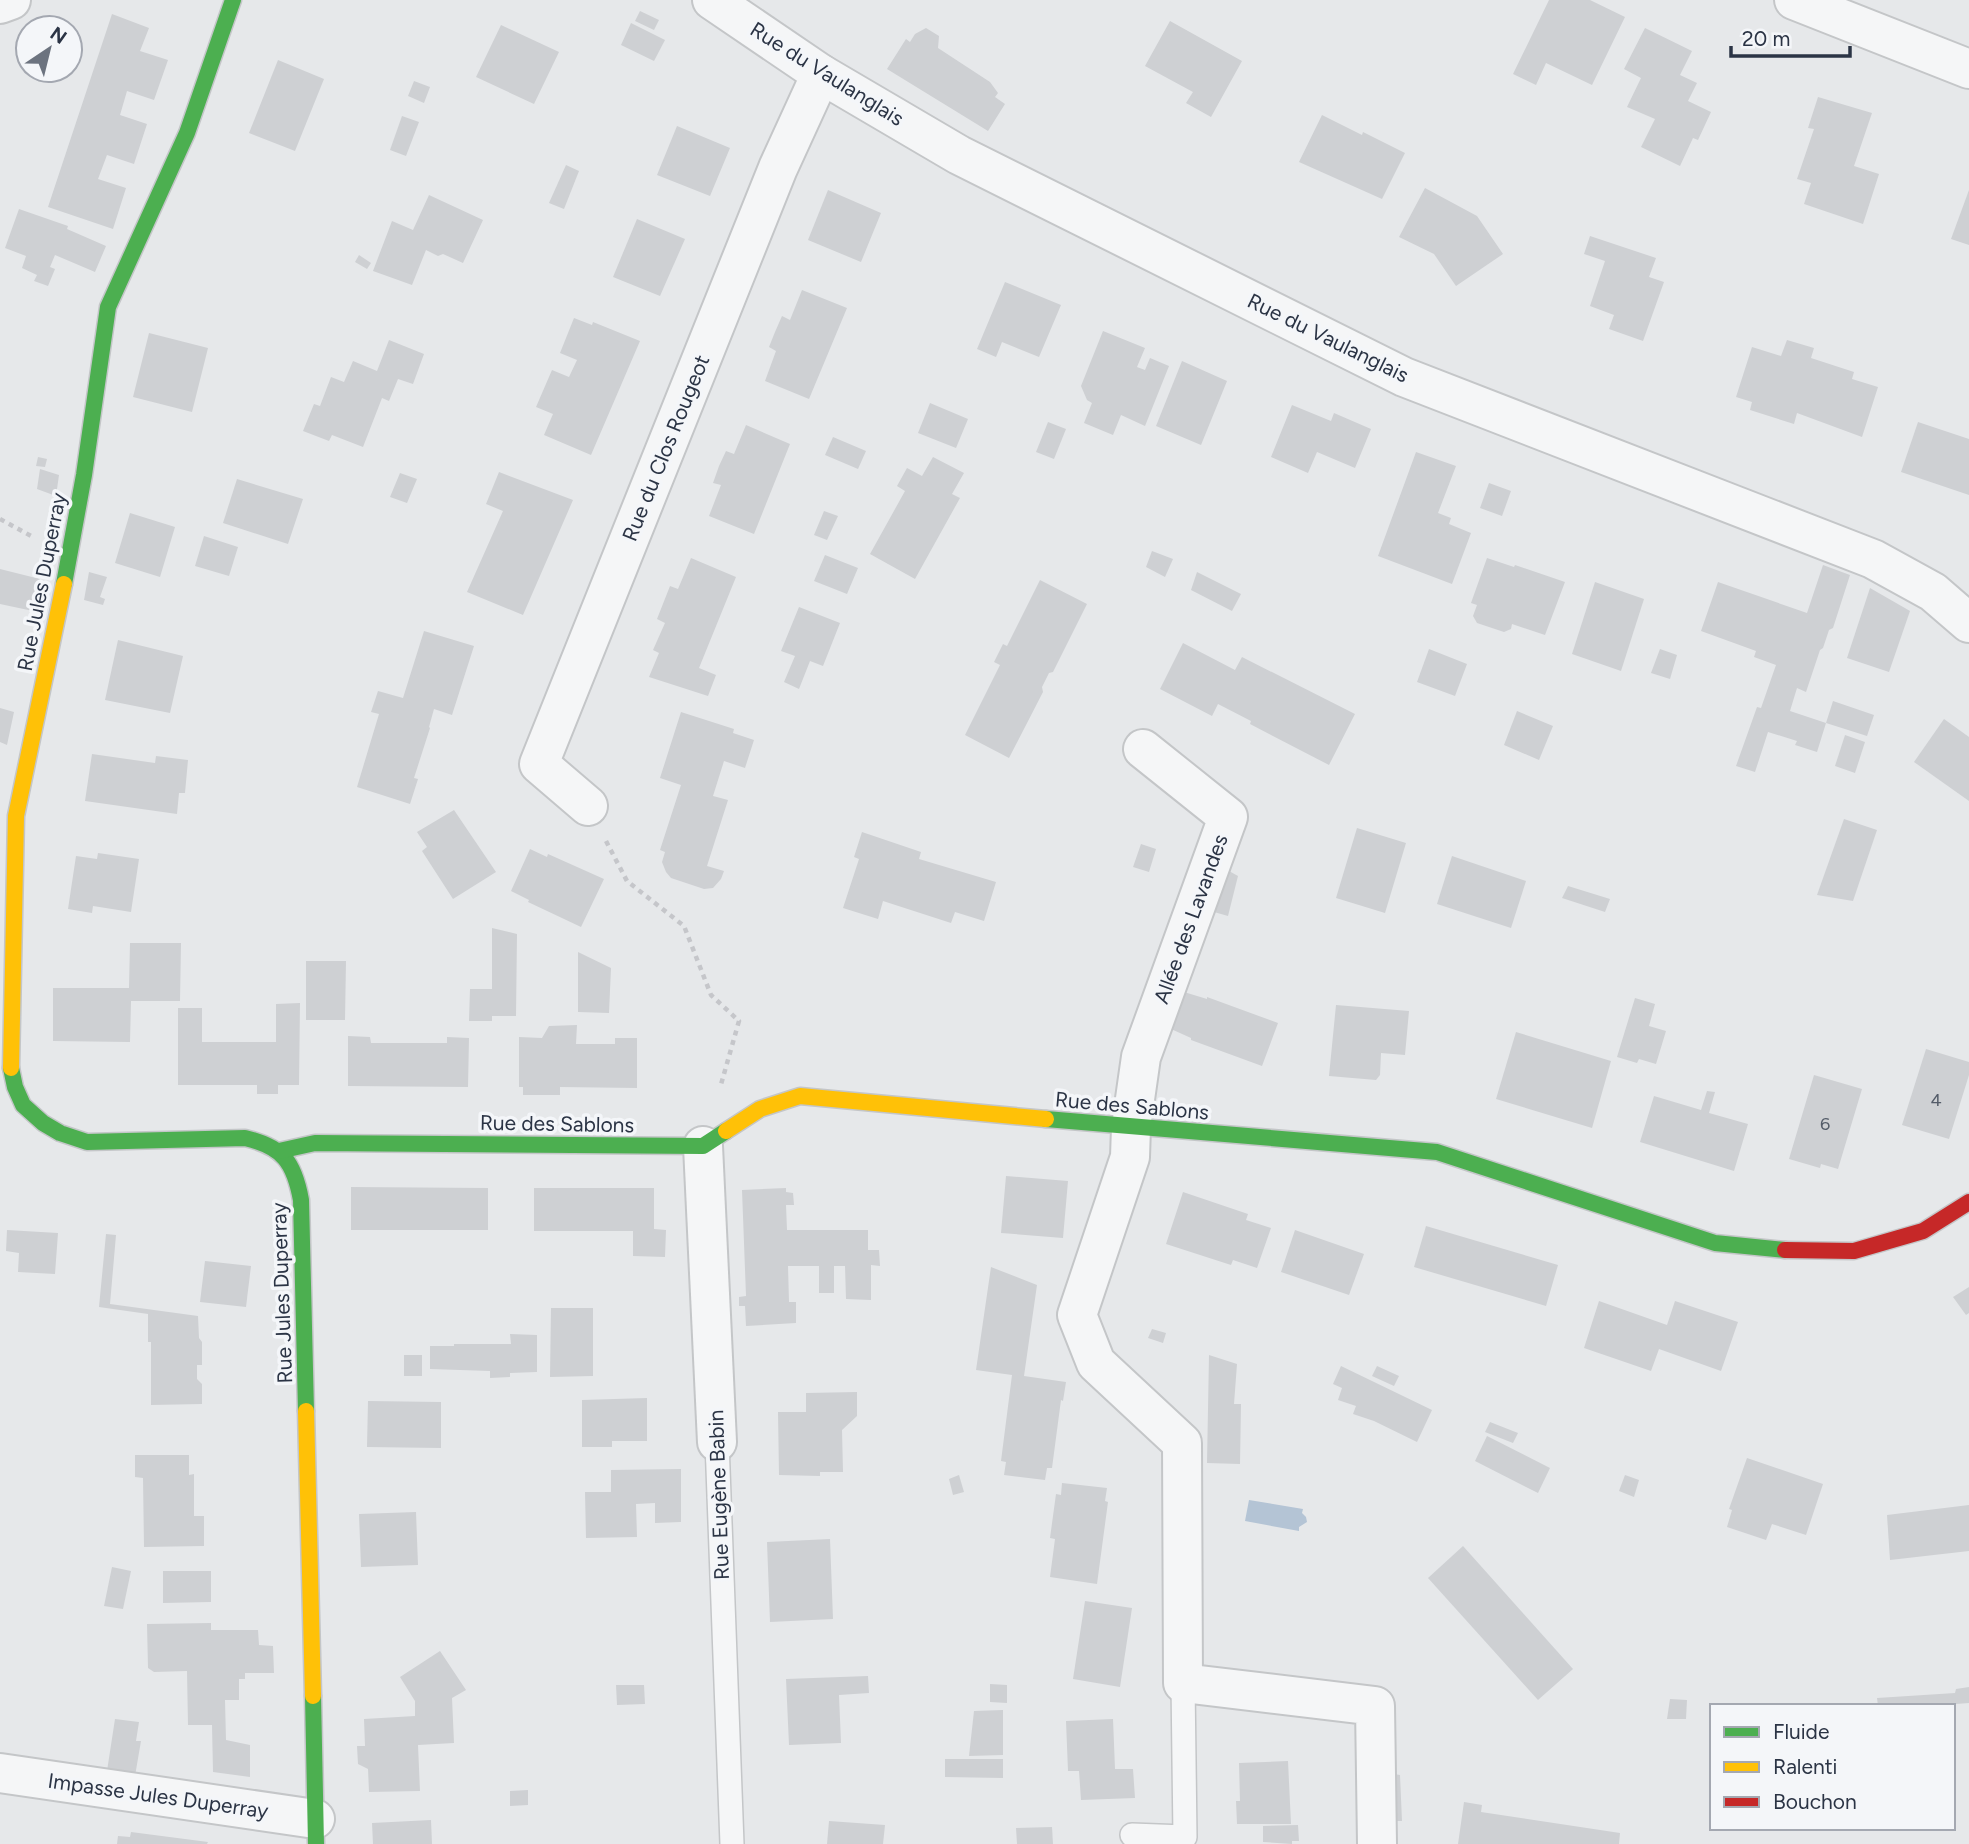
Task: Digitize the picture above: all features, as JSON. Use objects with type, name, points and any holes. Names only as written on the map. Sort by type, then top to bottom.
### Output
[{"type":"street","points":[[0,4],[12,0]]},
{"type":"street","name":"Rue Jules Duperray","points":[[233,0],[187,133],[108,307],[73,537],[16,816],[10,1062],[15,1087],[23,1105],[43,1123],[60,1133],[86,1142],[245,1138],[264,1142],[279,1150],[292,1165],[299,1182],[316,1832]]},
{"type":"street","name":"Rue du Vaulanglais","points":[[712,0],[821,74],[958,155],[1404,377],[1873,559],[1933,592],[1969,623]]},
{"type":"street","points":[[1794,0],[1969,69]]},
{"type":"street","name":"Rue du Clos Rougeot","points":[[589,806],[539,764],[778,168],[821,74]]},
{"type":"street","name":"Allée des Lavandes","points":[[1131,1127],[1141,1057],[1228,817],[1143,749]]},
{"type":"street","name":"Rue des Sablons","points":[[279,1150],[315,1143],[703,1146],[760,1109],[800,1096],[1437,1152],[1715,1243],[1782,1250],[1854,1251],[1923,1231],[1969,1202]]},
{"type":"street","points":[[1131,1127],[1130,1157],[1077,1315],[1096,1363],[1182,1443],[1182,1682],[1375,1706],[1377,1844]]},
{"type":"street","name":"Rue Eugène Babin","points":[[703,1146],[717,1442]]},
{"type":"street","name":"Impasse Jules Duperray","points":[[0,1773],[316,1832]]},
{"type":"lane","name":"Rue Eugène Babin","points":[[717,1442],[733,1844]]},
{"type":"lane","points":[[1132,1835],[1185,1837],[1182,1682]]},
{"type":"path","points":[[589,806],[627,881],[684,926],[711,995],[739,1021],[703,1146]]},
{"type":"water","points":[[1249,1500],[1303,1509],[1302,1513],[1307,1522],[1299,1527],[1299,1531],[1245,1521]]},
{"type":"building","points":[[1549,0],[1590,0],[1625,17],[1592,85],[1546,63],[1536,85],[1513,74]]},
{"type":"building","points":[[640,11],[659,20],[654,30],[635,21]]},
{"type":"building","points":[[112,14],[149,28],[140,51],[168,60],[154,100],[127,91],[120,115],[147,124],[134,164],[107,155],[98,179],[126,188],[113,229],[48,207]]},
{"type":"building","points":[[1170,21],[1242,61],[1211,117],[1186,103],[1193,92],[1145,66]]},
{"type":"building","points":[[631,23],[665,40],[654,61],[621,45]]},
{"type":"building","points":[[501,25],[559,52],[534,104],[476,77]]},
{"type":"building","points":[[926,28],[939,36],[938,48],[990,82],[998,93],[995,97],[1005,104],[988,131],[887,69],[906,39],[910,42],[915,34]]},
{"type":"building","points":[[1645,28],[1692,51],[1680,75],[1697,83],[1688,101],[1711,112],[1698,140],[1693,138],[1680,166],[1641,147],[1655,119],[1627,107],[1641,78],[1624,69]]},
{"type":"building","points":[[278,60],[324,79],[295,151],[249,133]]},
{"type":"building","points":[[414,81],[430,87],[424,103],[408,96]]},
{"type":"building","points":[[1818,97],[1872,113],[1854,166],[1879,174],[1863,224],[1804,204],[1811,183],[1797,179],[1814,129],[1808,128]]},
{"type":"building","points":[[1322,115],[1405,153],[1382,199],[1299,162]]},
{"type":"building","points":[[402,116],[419,122],[406,156],[390,150]]},
{"type":"building","points":[[677,126],[730,148],[710,196],[657,175]]},
{"type":"building","points":[[566,165],[579,171],[564,209],[549,203]]},
{"type":"building","points":[[1425,188],[1477,216],[1503,254],[1456,286],[1434,254],[1399,237]]},
{"type":"building","points":[[828,190],[881,213],[861,262],[808,240]]},
{"type":"building","points":[[1969,190],[1969,245],[1951,239]]},
{"type":"building","points":[[429,195],[483,220],[463,263],[426,250],[412,285],[373,271],[392,221],[413,230]]},
{"type":"building","points":[[19,209],[68,226],[67,229],[106,246],[95,272],[55,255],[50,267],[55,269],[48,286],[34,281],[37,275],[22,268],[26,256],[5,248]]},
{"type":"building","points":[[637,219],[685,239],[660,296],[613,277]]},
{"type":"building","points":[[1590,236],[1656,258],[1649,277],[1664,282],[1643,341],[1609,329],[1614,315],[1590,306],[1605,261],[1584,254]]},
{"type":"building","points":[[359,255],[371,263],[367,269],[355,262]]},
{"type":"building","points":[[1005,282],[1061,305],[1039,357],[1002,342],[996,357],[977,349]]},
{"type":"building","points":[[802,290],[847,308],[809,399],[765,381],[776,351],[769,347],[775,332],[782,316],[790,320]]},
{"type":"building","points":[[574,318],[592,325],[593,322],[640,341],[591,455],[544,435],[553,414],[536,407],[552,370],[569,377],[577,360],[560,353]]},
{"type":"building","points":[[1103,331],[1145,348],[1137,367],[1145,370],[1150,358],[1169,366],[1145,426],[1121,415],[1113,435],[1084,423],[1092,403],[1087,400],[1081,386]]},
{"type":"building","points":[[149,333],[208,348],[192,412],[133,397]]},
{"type":"building","points":[[389,340],[424,354],[413,384],[398,379],[389,401],[382,398],[363,447],[332,435],[329,441],[303,431],[314,404],[320,406],[331,377],[344,382],[353,361],[377,371]]},
{"type":"building","points":[[1787,340],[1814,348],[1811,358],[1854,372],[1852,379],[1878,387],[1862,437],[1797,413],[1794,424],[1750,410],[1752,402],[1736,397],[1752,347],[1781,356]]},
{"type":"building","points":[[1182,361],[1227,381],[1201,445],[1156,426]]},
{"type":"building","points":[[930,403],[968,419],[956,448],[918,433]]},
{"type":"building","points":[[1292,405],[1331,421],[1334,413],[1371,429],[1355,468],[1317,452],[1308,473],[1271,457]]},
{"type":"building","points":[[1048,422],[1066,429],[1054,459],[1036,452]]},
{"type":"building","points":[[1918,422],[1969,439],[1969,495],[1901,472]]},
{"type":"building","points":[[746,425],[790,444],[754,534],[709,516],[721,485],[713,483],[719,466],[726,451],[734,454]]},
{"type":"building","points":[[833,437],[866,451],[858,469],[825,455]]},
{"type":"building","points":[[1416,452],[1456,466],[1438,513],[1451,518],[1449,524],[1471,533],[1452,584],[1378,556]]},
{"type":"building","points":[[38,457],[47,459],[45,467],[36,466]]},
{"type":"building","points":[[933,457],[964,473],[952,494],[960,498],[915,579],[870,554],[905,491],[897,486],[907,468],[922,476]]},
{"type":"building","points":[[40,469],[59,475],[56,496],[37,489]]},
{"type":"building","points":[[499,472],[573,500],[523,615],[467,592],[503,511],[486,504]]},
{"type":"building","points":[[400,473],[417,479],[407,503],[390,497]]},
{"type":"building","points":[[237,479],[303,499],[288,544],[223,523]]},
{"type":"building","points":[[1489,483],[1511,491],[1502,516],[1480,508]]},
{"type":"building","points":[[824,511],[838,516],[827,540],[814,535]]},
{"type":"building","points":[[130,513],[175,527],[160,577],[115,563]]},
{"type":"building","points":[[204,536],[238,547],[229,576],[195,566]]},
{"type":"building","points":[[1152,551],[1173,559],[1165,577],[1146,567]]},
{"type":"building","points":[[825,555],[858,568],[847,594],[814,581]]},
{"type":"building","points":[[691,558],[736,577],[699,668],[716,675],[708,696],[649,677],[659,653],[653,650],[665,623],[657,619],[670,586],[678,589]]},
{"type":"building","points":[[1487,558],[1565,582],[1545,635],[1512,624],[1511,629],[1504,632],[1477,623],[1473,616],[1477,605],[1471,603]]},
{"type":"building","points":[[1823,565],[1850,575],[1833,628],[1829,630],[1820,650],[1806,692],[1797,688],[1790,711],[1826,723],[1817,752],[1795,745],[1797,741],[1768,732],[1755,772],[1736,766],[1757,707],[1761,708],[1776,665],[1754,657],[1756,651],[1701,631],[1718,582],[1807,613]]},
{"type":"building","points":[[0,569],[40,579],[33,611],[0,604]]},
{"type":"building","points":[[89,572],[107,577],[100,597],[105,599],[103,605],[84,600]]},
{"type":"building","points":[[1197,572],[1241,594],[1232,611],[1191,590]]},
{"type":"building","points":[[1040,580],[1087,604],[1053,672],[1049,673],[1042,687],[1043,692],[1009,758],[965,735],[1000,665],[994,662],[1003,644],[1007,646]]},
{"type":"building","points":[[1595,582],[1644,599],[1621,671],[1572,654]]},
{"type":"building","points":[[1870,588],[1910,611],[1889,672],[1847,658]]},
{"type":"building","points":[[799,607],[840,623],[823,666],[810,661],[799,689],[784,682],[795,656],[781,651]]},
{"type":"building","points":[[424,631],[474,646],[452,715],[434,709],[414,778],[418,779],[410,804],[357,787],[379,714],[371,712],[378,691],[403,698]]},
{"type":"building","points":[[118,640],[183,656],[170,713],[105,700]]},
{"type":"building","points":[[1183,643],[1235,670],[1242,657],[1355,714],[1329,765],[1250,724],[1251,721],[1218,704],[1212,716],[1160,689]]},
{"type":"building","points":[[1429,649],[1467,664],[1455,696],[1417,682]]},
{"type":"building","points":[[1660,649],[1677,655],[1670,679],[1651,673]]},
{"type":"building","points":[[1833,701],[1874,715],[1867,736],[1826,723]]},
{"type":"building","points":[[0,708],[14,712],[7,745],[0,742]]},
{"type":"building","points":[[1517,711],[1553,726],[1539,760],[1504,745]]},
{"type":"building","points":[[681,712],[734,729],[733,733],[754,740],[745,768],[724,761],[713,796],[728,800],[707,866],[724,871],[713,888],[704,889],[671,878],[662,862],[665,852],[660,850],[681,785],[660,778]]},
{"type":"building","points":[[1944,719],[1969,737],[1969,801],[1914,762]]},
{"type":"building","points":[[1845,735],[1865,742],[1855,773],[1835,766]]},
{"type":"building","points":[[92,754],[155,763],[156,756],[188,760],[185,793],[179,793],[177,814],[85,801]]},
{"type":"building","points":[[454,810],[496,872],[453,899],[422,851],[427,847],[417,832]]},
{"type":"building","points":[[1844,819],[1877,830],[1853,901],[1817,895]]},
{"type":"building","points":[[1357,828],[1406,843],[1385,913],[1336,898]]},
{"type":"building","points":[[862,832],[921,852],[919,859],[996,882],[984,921],[955,912],[951,923],[883,901],[878,919],[843,908],[859,859],[854,857]]},
{"type":"building","points":[[1141,844],[1156,849],[1149,872],[1133,867]]},
{"type":"building","points":[[530,849],[547,857],[548,854],[604,879],[581,927],[511,891]]},
{"type":"building","points":[[98,853],[139,859],[131,912],[93,906],[92,913],[68,909],[76,856],[97,859]]},
{"type":"building","points":[[1452,856],[1526,881],[1511,928],[1437,904]]},
{"type":"building","points":[[1229,871],[1238,876],[1228,916],[1214,912]]},
{"type":"building","points":[[1568,886],[1610,899],[1605,912],[1562,898]]},
{"type":"building","points":[[492,928],[517,934],[516,1016],[492,1016],[492,1021],[469,1021],[470,989],[492,989]]},
{"type":"building","points":[[130,943],[181,943],[180,1001],[131,1001],[130,1042],[53,1041],[53,988],[129,988]]},
{"type":"building","points":[[578,952],[611,968],[609,1013],[578,1012]]},
{"type":"building","points":[[306,961],[346,961],[345,1020],[306,1020]]},
{"type":"building","points":[[1184,992],[1207,997],[1278,1023],[1262,1066],[1191,1040],[1171,1029]]},
{"type":"building","points":[[1635,998],[1655,1004],[1649,1026],[1666,1031],[1656,1064],[1639,1059],[1637,1063],[1617,1057]]},
{"type":"building","points":[[300,1003],[299,1085],[278,1085],[278,1094],[257,1094],[257,1085],[178,1085],[178,1008],[202,1008],[202,1042],[276,1042],[276,1004]]},
{"type":"building","points":[[1336,1005],[1409,1011],[1405,1055],[1381,1053],[1380,1075],[1376,1080],[1329,1076]]},
{"type":"building","points":[[577,1025],[576,1044],[615,1044],[615,1038],[637,1038],[637,1088],[560,1087],[560,1095],[523,1095],[523,1087],[519,1087],[519,1037],[542,1038],[549,1026]]},
{"type":"building","points":[[1516,1032],[1611,1061],[1592,1128],[1496,1099]]},
{"type":"building","points":[[348,1036],[370,1037],[371,1043],[447,1043],[447,1037],[469,1038],[468,1087],[348,1086]]},
{"type":"building","points":[[1926,1049],[1969,1062],[1969,1075],[1949,1139],[1902,1125]]},
{"type":"building","points":[[1814,1075],[1862,1089],[1838,1169],[1821,1164],[1820,1168],[1789,1159]]},
{"type":"building","points":[[1707,1091],[1715,1092],[1709,1113],[1748,1124],[1734,1171],[1640,1142],[1654,1096],[1701,1110]]},
{"type":"building","points":[[1006,1176],[1068,1181],[1063,1238],[1001,1233]]},
{"type":"building","points":[[351,1187],[488,1188],[488,1230],[351,1230]]},
{"type":"building","points":[[534,1188],[654,1188],[654,1229],[666,1230],[665,1257],[633,1256],[633,1231],[534,1231]]},
{"type":"building","points":[[786,1188],[786,1192],[793,1193],[794,1205],[786,1205],[787,1230],[868,1230],[868,1250],[879,1250],[880,1266],[871,1265],[871,1300],[846,1299],[845,1266],[834,1266],[834,1293],[819,1293],[819,1266],[788,1266],[789,1302],[796,1302],[796,1323],[746,1326],[745,1306],[739,1306],[739,1297],[746,1296],[742,1190]]},
{"type":"building","points":[[1183,1192],[1248,1214],[1246,1220],[1271,1228],[1257,1268],[1233,1260],[1231,1265],[1166,1244]]},
{"type":"building","points":[[1426,1226],[1558,1265],[1546,1306],[1414,1267]]},
{"type":"building","points":[[7,1230],[58,1233],[55,1274],[18,1272],[19,1253],[6,1251]]},
{"type":"building","points":[[1295,1230],[1364,1254],[1349,1295],[1281,1272]]},
{"type":"building","points":[[106,1234],[116,1235],[110,1304],[198,1316],[202,1365],[197,1365],[197,1379],[202,1384],[202,1404],[151,1405],[148,1314],[99,1307]]},
{"type":"building","points":[[205,1261],[251,1266],[246,1307],[200,1302]]},
{"type":"building","points":[[991,1267],[1037,1285],[1024,1376],[1066,1382],[1052,1468],[1047,1468],[1045,1480],[1004,1475],[1006,1462],[1001,1461],[1012,1375],[976,1370]]},
{"type":"building","points":[[1969,1287],[1969,1313],[1966,1315],[1953,1297]]},
{"type":"building","points":[[1599,1301],[1667,1325],[1675,1301],[1738,1322],[1721,1371],[1659,1349],[1651,1371],[1584,1348]]},
{"type":"building","points":[[551,1308],[593,1308],[593,1376],[550,1377]]},
{"type":"building","points":[[1152,1329],[1166,1333],[1163,1343],[1148,1338]]},
{"type":"building","points":[[510,1334],[537,1335],[537,1372],[510,1373],[510,1377],[490,1378],[490,1371],[430,1369],[430,1346],[511,1344]]},
{"type":"building","points":[[404,1355],[422,1355],[422,1376],[404,1376]]},
{"type":"building","points":[[1209,1355],[1237,1364],[1234,1404],[1241,1404],[1240,1464],[1207,1463]]},
{"type":"building","points":[[1341,1366],[1432,1410],[1417,1442],[1353,1414],[1356,1406],[1338,1400],[1342,1388],[1333,1384]]},
{"type":"building","points":[[1377,1366],[1399,1376],[1394,1386],[1372,1376]]},
{"type":"building","points":[[857,1392],[857,1416],[842,1430],[843,1472],[820,1472],[820,1476],[779,1475],[778,1412],[806,1412],[806,1393]]},
{"type":"building","points":[[647,1398],[647,1441],[612,1441],[612,1447],[582,1447],[582,1400]]},
{"type":"building","points":[[368,1401],[441,1402],[441,1448],[367,1447]]},
{"type":"building","points":[[1490,1422],[1518,1433],[1513,1443],[1485,1432]]},
{"type":"building","points":[[1487,1436],[1550,1468],[1538,1493],[1475,1461]]},
{"type":"building","points":[[135,1455],[189,1455],[189,1475],[194,1474],[194,1516],[204,1516],[204,1546],[144,1547],[143,1478],[135,1477]]},
{"type":"building","points":[[1747,1458],[1823,1484],[1806,1535],[1772,1524],[1766,1540],[1727,1527],[1732,1510],[1729,1509]]},
{"type":"building","points":[[681,1469],[681,1522],[655,1523],[655,1503],[636,1504],[637,1537],[586,1538],[585,1492],[611,1492],[611,1470]]},
{"type":"building","points":[[959,1475],[964,1492],[953,1495],[949,1479]]},
{"type":"building","points":[[1625,1475],[1639,1480],[1634,1497],[1619,1491]]},
{"type":"building","points":[[1062,1483],[1107,1488],[1105,1501],[1108,1502],[1097,1584],[1050,1577],[1055,1539],[1050,1538],[1056,1494],[1061,1495]]},
{"type":"building","points":[[1969,1505],[1969,1551],[1890,1560],[1887,1515]]},
{"type":"building","points":[[416,1512],[418,1565],[361,1567],[359,1514]]},
{"type":"building","points":[[830,1539],[833,1619],[770,1622],[767,1542]]},
{"type":"building","points":[[1463,1546],[1573,1669],[1538,1700],[1428,1578]]},
{"type":"building","points":[[112,1567],[131,1571],[123,1609],[104,1606]]},
{"type":"building","points":[[163,1571],[211,1571],[211,1602],[163,1603]]},
{"type":"building","points":[[1085,1601],[1132,1608],[1120,1687],[1073,1679]]},
{"type":"building","points":[[211,1623],[211,1630],[258,1630],[259,1645],[273,1646],[274,1673],[245,1673],[245,1679],[239,1679],[239,1700],[225,1700],[226,1740],[250,1745],[250,1777],[213,1772],[212,1725],[188,1725],[187,1671],[154,1672],[148,1668],[147,1624]]},
{"type":"building","points":[[440,1651],[466,1690],[452,1698],[454,1743],[418,1745],[420,1791],[369,1792],[368,1769],[358,1764],[357,1746],[365,1746],[364,1719],[415,1716],[415,1701],[400,1677]]},
{"type":"building","points":[[868,1676],[869,1693],[839,1695],[841,1743],[789,1745],[786,1679]]},
{"type":"building","points":[[990,1684],[1007,1685],[1007,1703],[990,1702]]},
{"type":"building","points":[[616,1685],[644,1685],[645,1704],[617,1705]]},
{"type":"building","points":[[1969,1687],[1969,1703],[1956,1706],[1878,1704],[1877,1698],[1955,1693],[1956,1689]]},
{"type":"building","points":[[1670,1699],[1687,1700],[1686,1719],[1667,1719]]},
{"type":"building","points":[[1003,1710],[1003,1755],[969,1756],[974,1711]]},
{"type":"building","points":[[115,1719],[139,1722],[136,1741],[141,1741],[135,1776],[107,1771]]},
{"type":"building","points":[[1113,1719],[1115,1769],[1133,1769],[1135,1798],[1081,1800],[1079,1771],[1068,1771],[1066,1721]]},
{"type":"building","points":[[945,1759],[1003,1759],[1003,1778],[945,1777]]},
{"type":"building","points":[[1288,1761],[1291,1824],[1237,1824],[1236,1801],[1240,1801],[1239,1763]]},
{"type":"building","points":[[1388,1773],[1400,1775],[1402,1821],[1397,1821],[1397,1830],[1389,1830]]},
{"type":"building","points":[[528,1790],[528,1805],[510,1806],[510,1791]]},
{"type":"building","points":[[1464,1802],[1482,1805],[1481,1812],[1620,1833],[1619,1844],[1458,1844]]},
{"type":"building","points":[[431,1820],[432,1844],[373,1844],[372,1823]]},
{"type":"building","points":[[829,1821],[885,1825],[883,1844],[827,1844]]},
{"type":"building","points":[[1298,1825],[1299,1841],[1292,1841],[1292,1844],[1263,1842],[1263,1826]]},
{"type":"building","points":[[1052,1827],[1053,1844],[1017,1844],[1016,1828]]},
{"type":"building","points":[[131,1832],[208,1842],[117,1844],[118,1836],[130,1837]]},
{"type":"traffic: fast","points":[[64,584],[84,475],[108,307],[187,133],[233,0]]},
{"type":"traffic: fast","points":[[11,1068],[23,1105],[43,1123],[60,1133],[87,1142],[245,1138],[269,1146],[285,1158],[295,1176],[301,1200],[306,1411]]},
{"type":"traffic: fast","points":[[1046,1119],[1437,1152],[1715,1243],[1785,1250]]},
{"type":"traffic: fast","points":[[279,1151],[315,1143],[703,1146],[726,1131]]},
{"type":"traffic: fast","points":[[313,1696],[316,1844]]},
{"type":"traffic: slow","points":[[11,1068],[16,816],[64,584]]},
{"type":"traffic: slow","points":[[726,1131],[760,1109],[800,1096],[1046,1119]]},
{"type":"traffic: slow","points":[[306,1411],[313,1696]]},
{"type":"traffic: jam","points":[[1785,1250],[1854,1251],[1923,1231],[1969,1202]]}]
